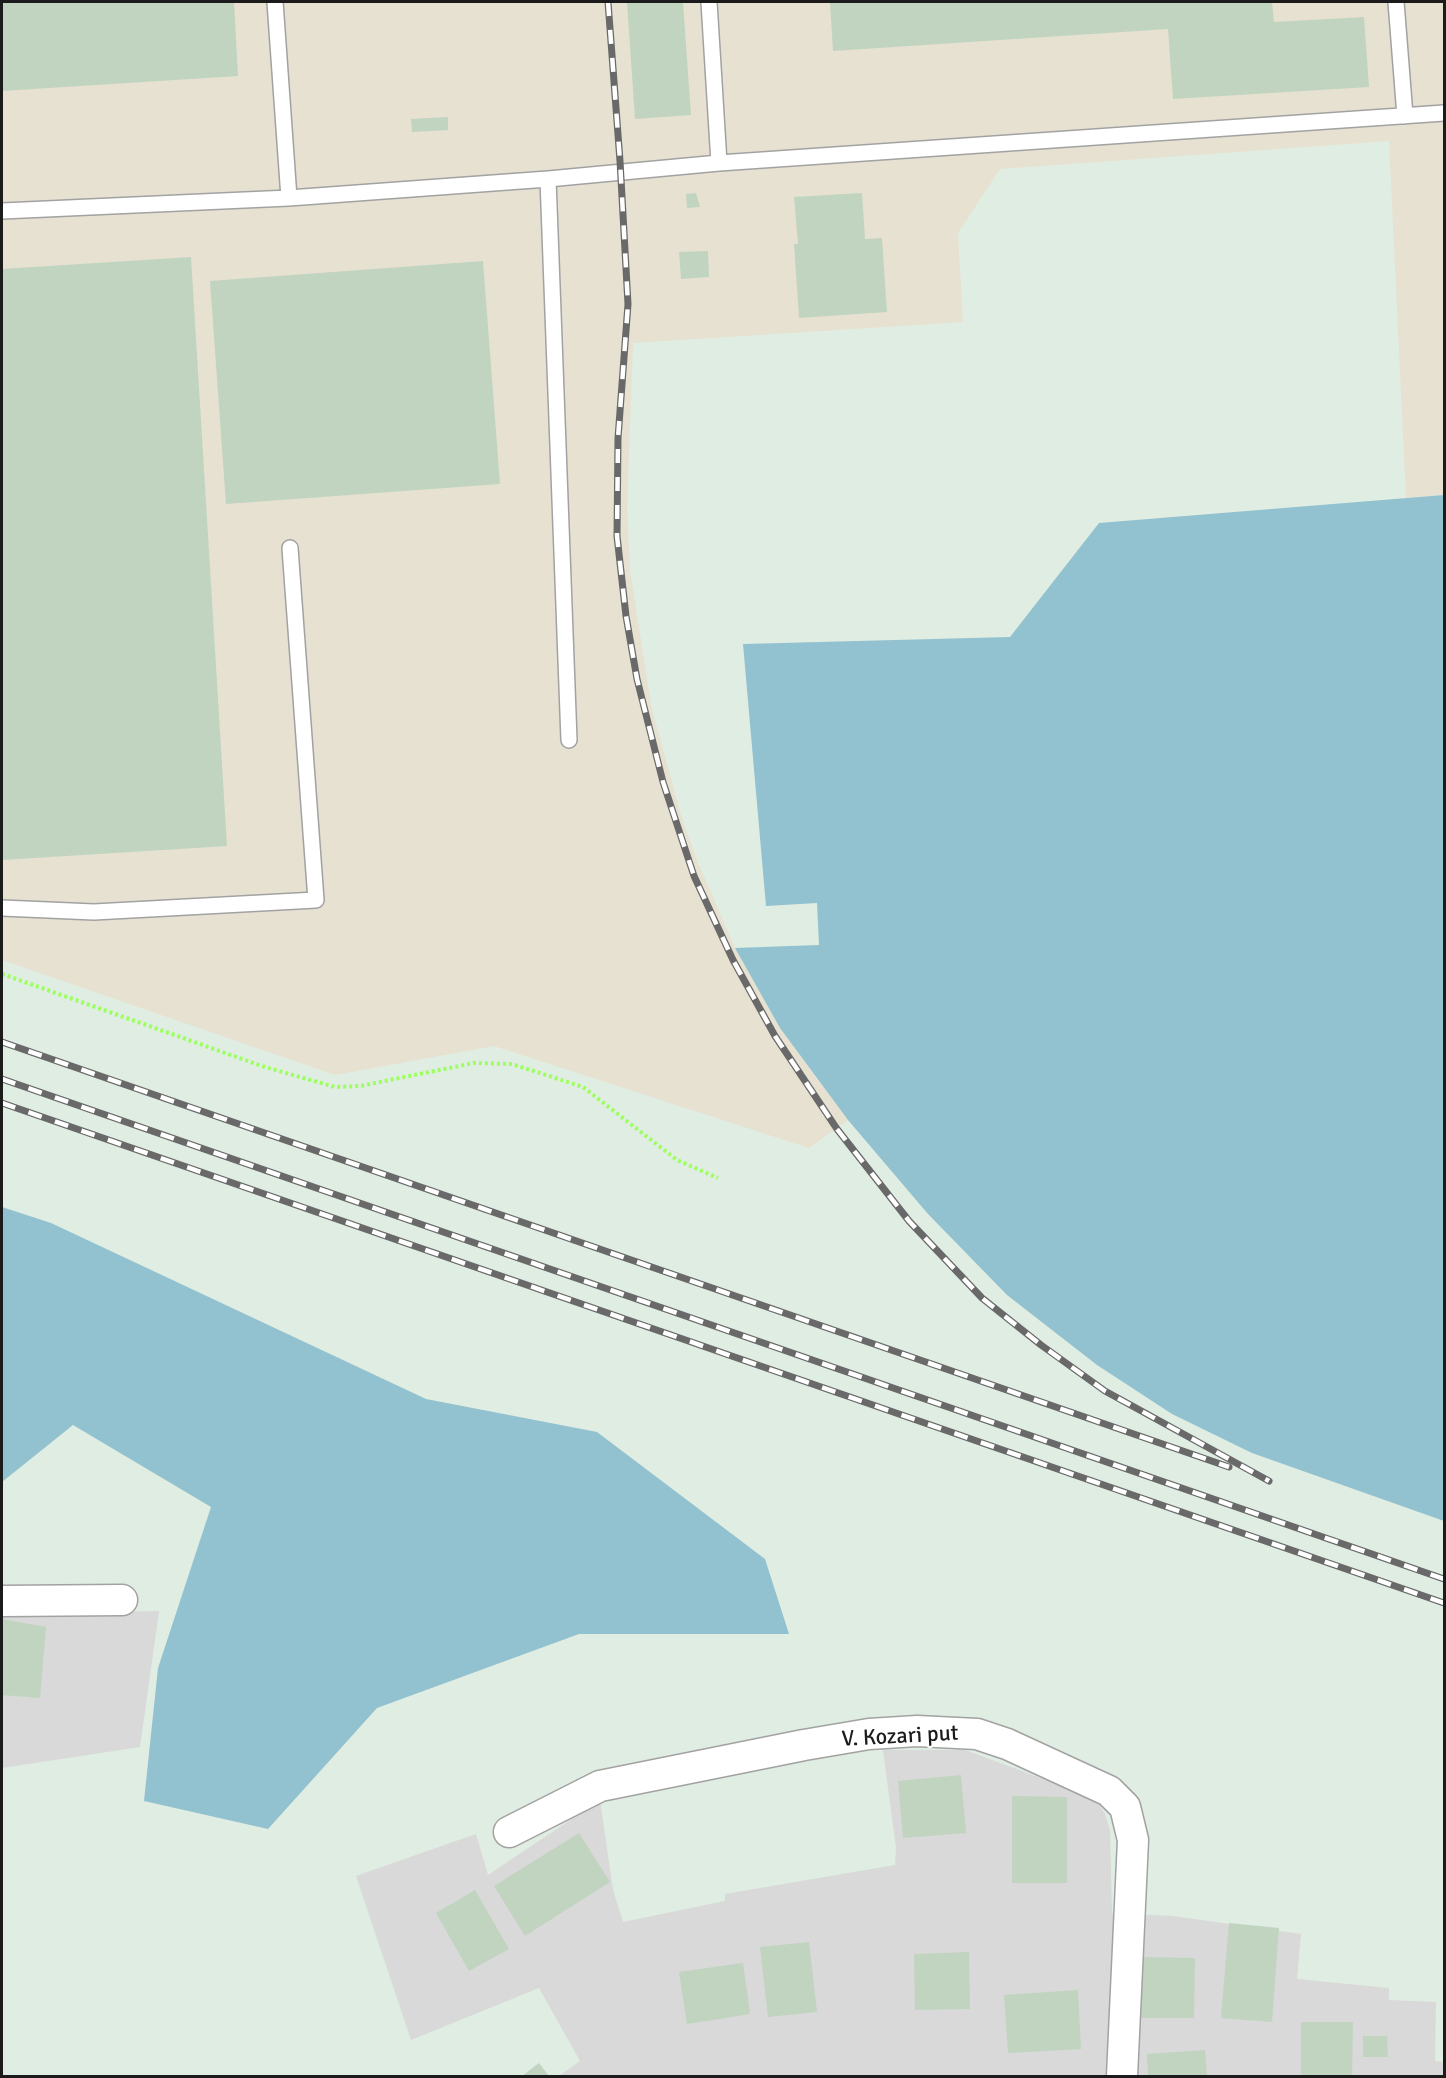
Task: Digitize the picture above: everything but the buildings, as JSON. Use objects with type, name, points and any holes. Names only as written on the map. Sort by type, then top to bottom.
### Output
[{"type":"street","points":[[2,1601],[122,1600]]},
{"type":"street","name":"V. Kozari put","points":[[509,1832],[600,1786],[804,1744],[869,1734],[917,1731],[977,1734],[1007,1744],[1109,1791],[1125,1807],[1133,1840],[1122,2076]]},
{"type":"lane","points":[[275,2],[289,198]]},
{"type":"lane","points":[[709,2],[719,163]]},
{"type":"lane","points":[[1396,2],[1405,116]]},
{"type":"lane","points":[[2,211],[289,198],[548,179],[719,163],[1444,113]]},
{"type":"lane","points":[[548,179],[569,740]]},
{"type":"lane","points":[[2,908],[94,912],[316,900],[290,548]]},
{"type":"path","points":[[2,974],[265,1067],[335,1087],[360,1086],[474,1063],[512,1064],[583,1087],[677,1160],[718,1178]]},
{"type":"shaded area","points":[[2,2],[1444,2],[1444,495],[1406,498],[1389,141],[1000,169],[958,233],[963,322],[633,343],[627,510],[630,570],[651,705],[680,812],[696,858],[735,948],[780,1028],[848,1120],[809,1148],[494,1046],[335,1075],[2,960]]},
{"type":"shaded area","points":[[1444,495],[1444,1521],[1252,1453],[1172,1414],[1097,1365],[1007,1295],[928,1214],[848,1120],[780,1028],[735,948],[819,945],[817,903],[766,906],[743,644],[1010,637],[1099,523]]},
{"type":"shaded area","points":[[2,1207],[51,1223],[426,1399],[597,1432],[765,1559],[789,1634],[579,1634],[377,1708],[268,1829],[144,1801],[158,1668],[211,1507],[73,1425],[2,1482]]},
{"type":"shaded area","points":[[159,1611],[140,1747],[2,1768],[2,1614]]},
{"type":"shaded area","points":[[883,1750],[965,1750],[1095,1798],[1105,1814],[1110,1830],[1112,1913],[1173,1916],[1301,1934],[1297,1979],[1389,1988],[1389,2000],[1436,2002],[1435,2061],[1444,2062],[1444,2076],[559,2076],[580,2061],[539,1988],[411,2040],[356,1876],[476,1834],[488,1875],[600,1800],[613,1890],[623,1922],[725,1901],[725,1894],[895,1865],[896,1848]]},
{"type":"railway","points":[[608,2],[628,304],[618,438],[617,536],[626,616],[637,679],[663,782],[694,876],[733,960],[775,1036],[837,1129],[909,1221],[982,1298],[1041,1345],[1105,1391],[1269,1481]]},
{"type":"railway","points":[[2,1042],[1229,1467]]},
{"type":"railway","points":[[2,1079],[1444,1579]]},
{"type":"railway","points":[[2,1103],[1444,1603]]}]
